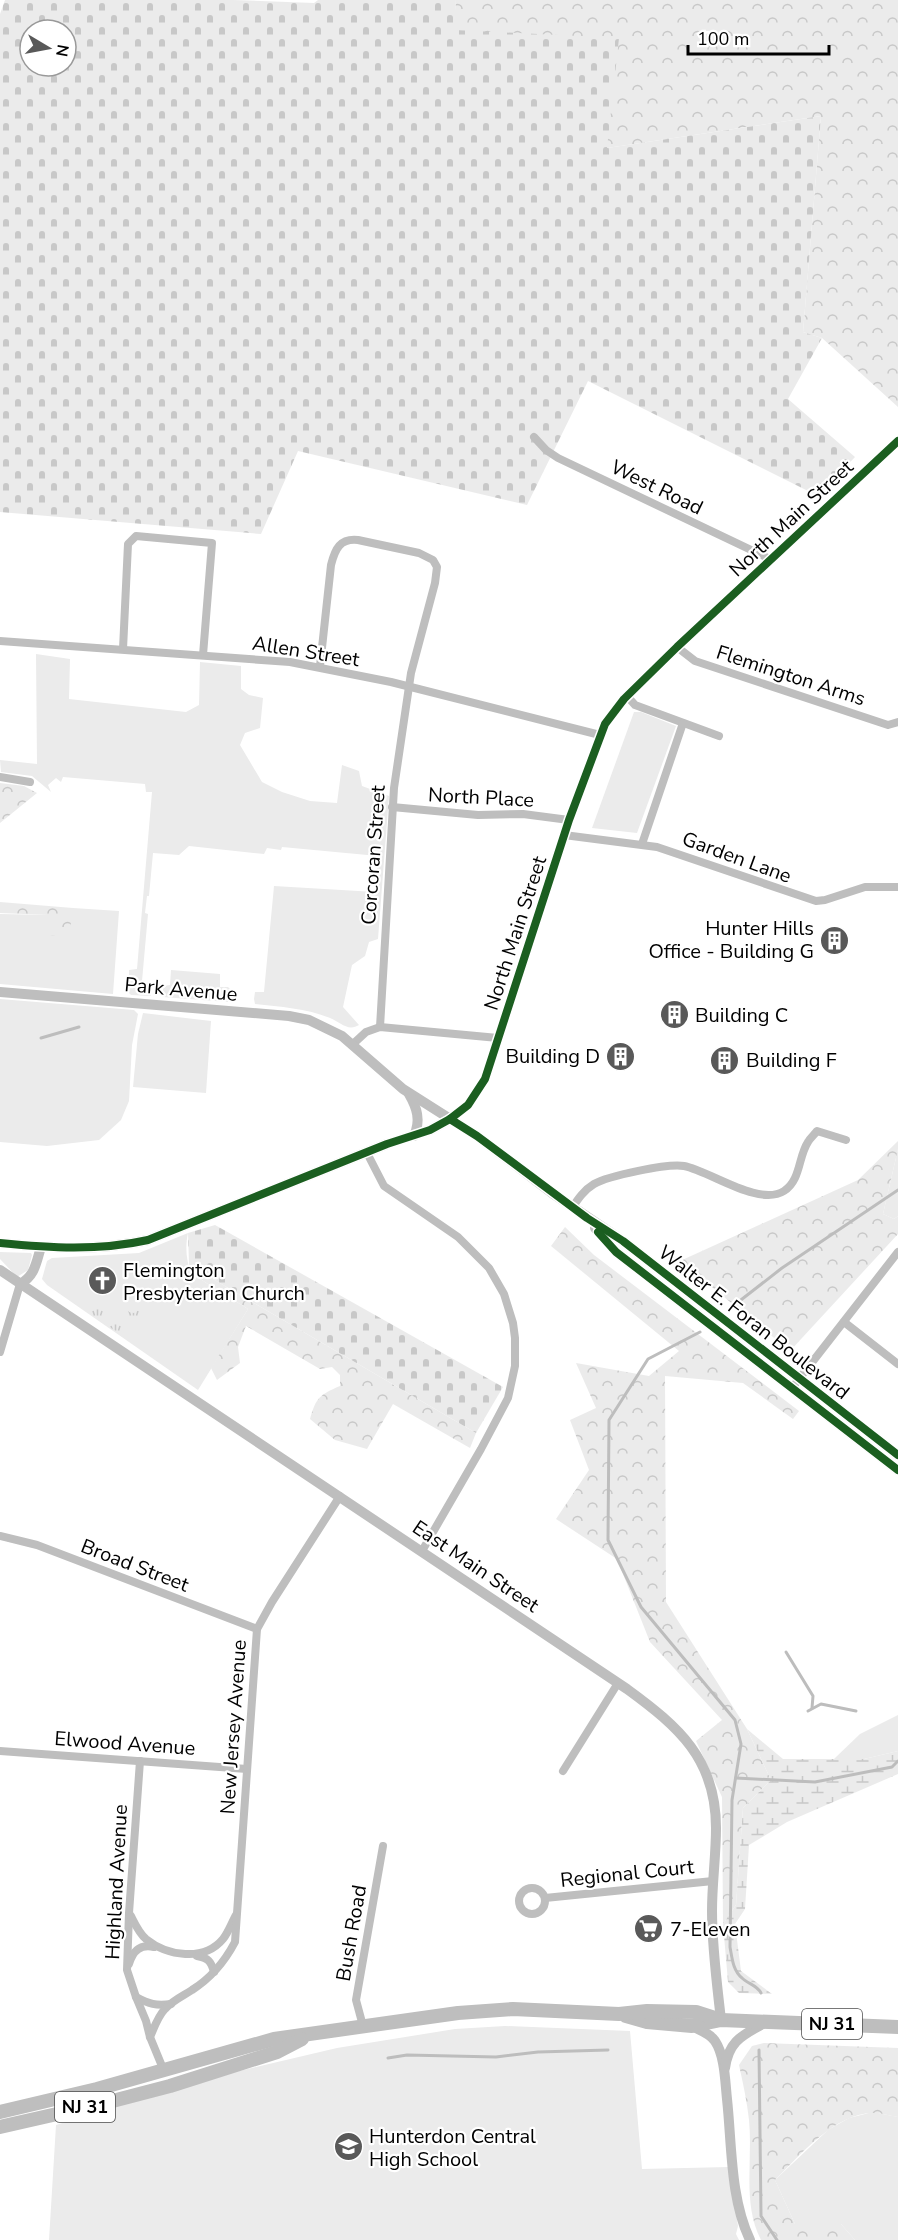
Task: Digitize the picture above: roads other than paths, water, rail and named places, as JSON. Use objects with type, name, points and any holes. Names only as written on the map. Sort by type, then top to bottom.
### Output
[{"type":"highway","name":"NJ 31","points":[[0,2112],[164,2071],[274,2040],[492,2009],[573,2010],[619,2014],[647,2022],[692,2026],[721,2020],[898,2027]]},
{"type":"highway","name":"NJ 31","points":[[619,2014],[647,2011],[696,2012],[721,2020]]},
{"type":"highway","name":"NJ 31","points":[[0,2127],[170,2086],[277,2052],[309,2036]]},
{"type":"street","name":"West Road","points":[[534,437],[546,450],[558,458],[770,560]]},
{"type":"street","name":"North Main Street","points":[[0,1243],[41,1247],[100,1247],[148,1240],[414,1136],[450,1119],[468,1105],[485,1079],[569,820],[605,724],[627,696],[677,647],[898,441]]},
{"type":"street","points":[[123,649],[128,544],[136,536],[212,543],[203,655]]},
{"type":"street","name":"Corcoran Street","points":[[320,666],[331,565],[338,546],[349,539],[419,553],[433,560],[437,574],[414,659],[392,807],[380,1027]]},
{"type":"street","name":"Allen Street","points":[[0,641],[261,659],[320,666],[600,735]]},
{"type":"street","name":"Flemington Arms","points":[[677,647],[695,660],[706,664],[888,725],[898,722]]},
{"type":"street","points":[[627,696],[635,705],[719,736]]},
{"type":"street","points":[[642,844],[683,723]]},
{"type":"street","points":[[0,777],[30,782]]},
{"type":"street","name":"North Place","points":[[392,807],[478,815],[523,814],[569,820]]},
{"type":"street","name":"Garden Lane","points":[[564,835],[666,849],[816,901],[865,887],[898,887]]},
{"type":"street","name":"Park Avenue","points":[[0,992],[289,1016],[309,1020],[328,1028],[353,1044],[391,1079],[450,1119]]},
{"type":"street","points":[[353,1044],[366,1032],[380,1027],[498,1038]]},
{"type":"street","points":[[409,1092],[418,1116],[414,1136]]},
{"type":"street","name":"Walter E. Foran Boulevard","points":[[450,1119],[477,1136],[586,1218],[623,1241],[898,1455]]},
{"type":"street","points":[[572,1208],[588,1189],[603,1180],[673,1165],[688,1167],[757,1194],[770,1195],[784,1191],[795,1179],[807,1142],[817,1131],[846,1140]]},
{"type":"street","points":[[367,1153],[384,1186],[458,1237],[489,1268],[504,1294],[513,1323],[515,1366],[508,1398],[422,1551]]},
{"type":"street","name":"Walter E. Foran Boulevard","points":[[586,1218],[616,1252],[898,1470]]},
{"type":"street","points":[[0,1352],[20,1284],[29,1279],[33,1273],[41,1247]]},
{"type":"street","points":[[792,1388],[898,1252]]},
{"type":"street","name":"East Main Street","points":[[0,1270],[618,1683],[676,1728],[690,1743],[703,1764],[716,1811],[713,1942],[721,2020]]},
{"type":"street","points":[[844,1322],[898,1364]]},
{"type":"street","name":"New Jersey Avenue","points":[[150,2037],[163,2011],[214,1972],[225,1961],[235,1942],[257,1629],[340,1496]]},
{"type":"street","name":"Broad Street","points":[[0,1536],[37,1545],[257,1629]]},
{"type":"street","points":[[563,1771],[618,1683]]},
{"type":"street","name":"Elwood Avenue","points":[[0,1751],[247,1769]]},
{"type":"street","name":"Highland Avenue","points":[[140,1761],[129,1913],[128,1970],[150,2037]]},
{"type":"street","name":"Bush Road","points":[[363,2026],[356,2000],[383,1846]]},
{"type":"street","name":"Regional Court","points":[[545,1898],[713,1881]]},
{"type":"street","name":"New Jersey Avenue","points":[[192,1955],[222,1940],[238,1912]]},
{"type":"street","points":[[129,1913],[145,1939],[161,1948]]},
{"type":"street","points":[[128,1970],[131,1956],[137,1949],[146,1945],[206,1957],[211,1961],[214,1972]]},
{"type":"street","points":[[135,1996],[148,2004],[157,2006],[171,2004]]},
{"type":"street","points":[[725,2074],[727,2058],[734,2043],[767,2022]]},
{"type":"street","points":[[692,2026],[711,2036],[715,2041],[725,2074],[735,2179],[741,2211],[750,2239]]},
{"type":"street","points":[[150,2037],[164,2071]]},
{"type":"waterway","points":[[41,1038],[79,1027]]},
{"type":"waterway","points":[[737,1303],[782,1268],[898,1190]]},
{"type":"waterway","points":[[700,1332],[648,1359],[609,1420],[608,1540],[641,1607],[735,1720],[741,1744],[732,1800],[730,1947],[737,1972],[761,1993]]},
{"type":"waterway","points":[[786,1652],[813,1696],[812,1708]]},
{"type":"waterway","points":[[808,1711],[821,1704],[856,1711]]},
{"type":"waterway","points":[[736,1778],[815,1782],[892,1767],[898,1761]]},
{"type":"waterway","points":[[388,2058],[407,2055],[496,2057],[538,2052],[608,2050]]},
{"type":"waterway","points":[[759,2050],[761,2216],[777,2240]]},
{"type":"place","name":"Hunter Hills Office - Building G","points":[[835,940]]},
{"type":"place","name":"Building C","points":[[674,1015]]},
{"type":"place","name":"Building D","points":[[621,1056]]},
{"type":"place","name":"Building F","points":[[725,1060]]},
{"type":"place","name":"Flemington Presbyterian Church","points":[[102,1281]]},
{"type":"place","name":"7-Eleven","points":[[649,1929]]},
{"type":"place","name":"Hunterdon Central High School","points":[[348,2147]]}]
